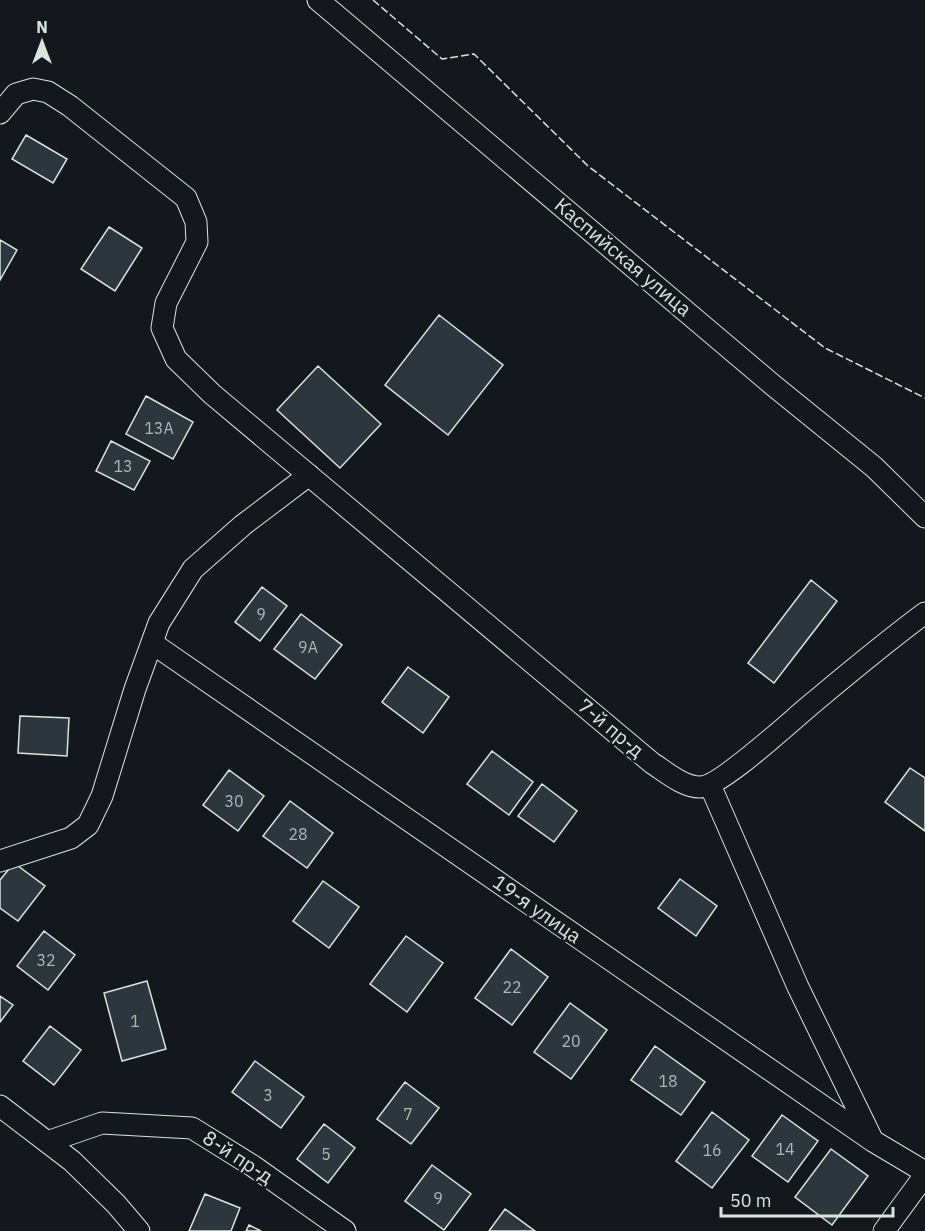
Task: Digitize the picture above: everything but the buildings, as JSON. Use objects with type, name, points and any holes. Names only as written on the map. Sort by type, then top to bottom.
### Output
[{"type":"street","name":"Каспийская улица","points":[[318,0],[774,386],[874,467],[925,517]]},
{"type":"street","name":"7-й пр-д","points":[[0,113],[16,94],[33,89],[48,92],[70,106],[186,198],[196,222],[197,242],[166,303],[162,328],[176,359],[212,394],[652,763],[685,784],[700,787],[710,785]]},
{"type":"street","points":[[0,861],[71,838],[88,825],[102,796],[135,689],[159,623],[193,569],[243,525],[309,475]]},
{"type":"street","points":[[873,1140],[798,987],[710,785],[750,757],[925,613]]},
{"type":"street","name":"19-я улица","points":[[152,643],[873,1140],[925,1173]]},
{"type":"street","points":[[1,1108],[72,1161],[116,1204],[139,1231]]},
{"type":"street","name":"8-й пр-д","points":[[48,1142],[102,1123],[192,1128],[254,1166],[345,1231]]},
{"type":"street","points":[[884,1231],[925,1173]]},
{"type":"fence","points":[[373,0],[442,59],[474,54],[588,166],[825,348],[925,398]]}]
